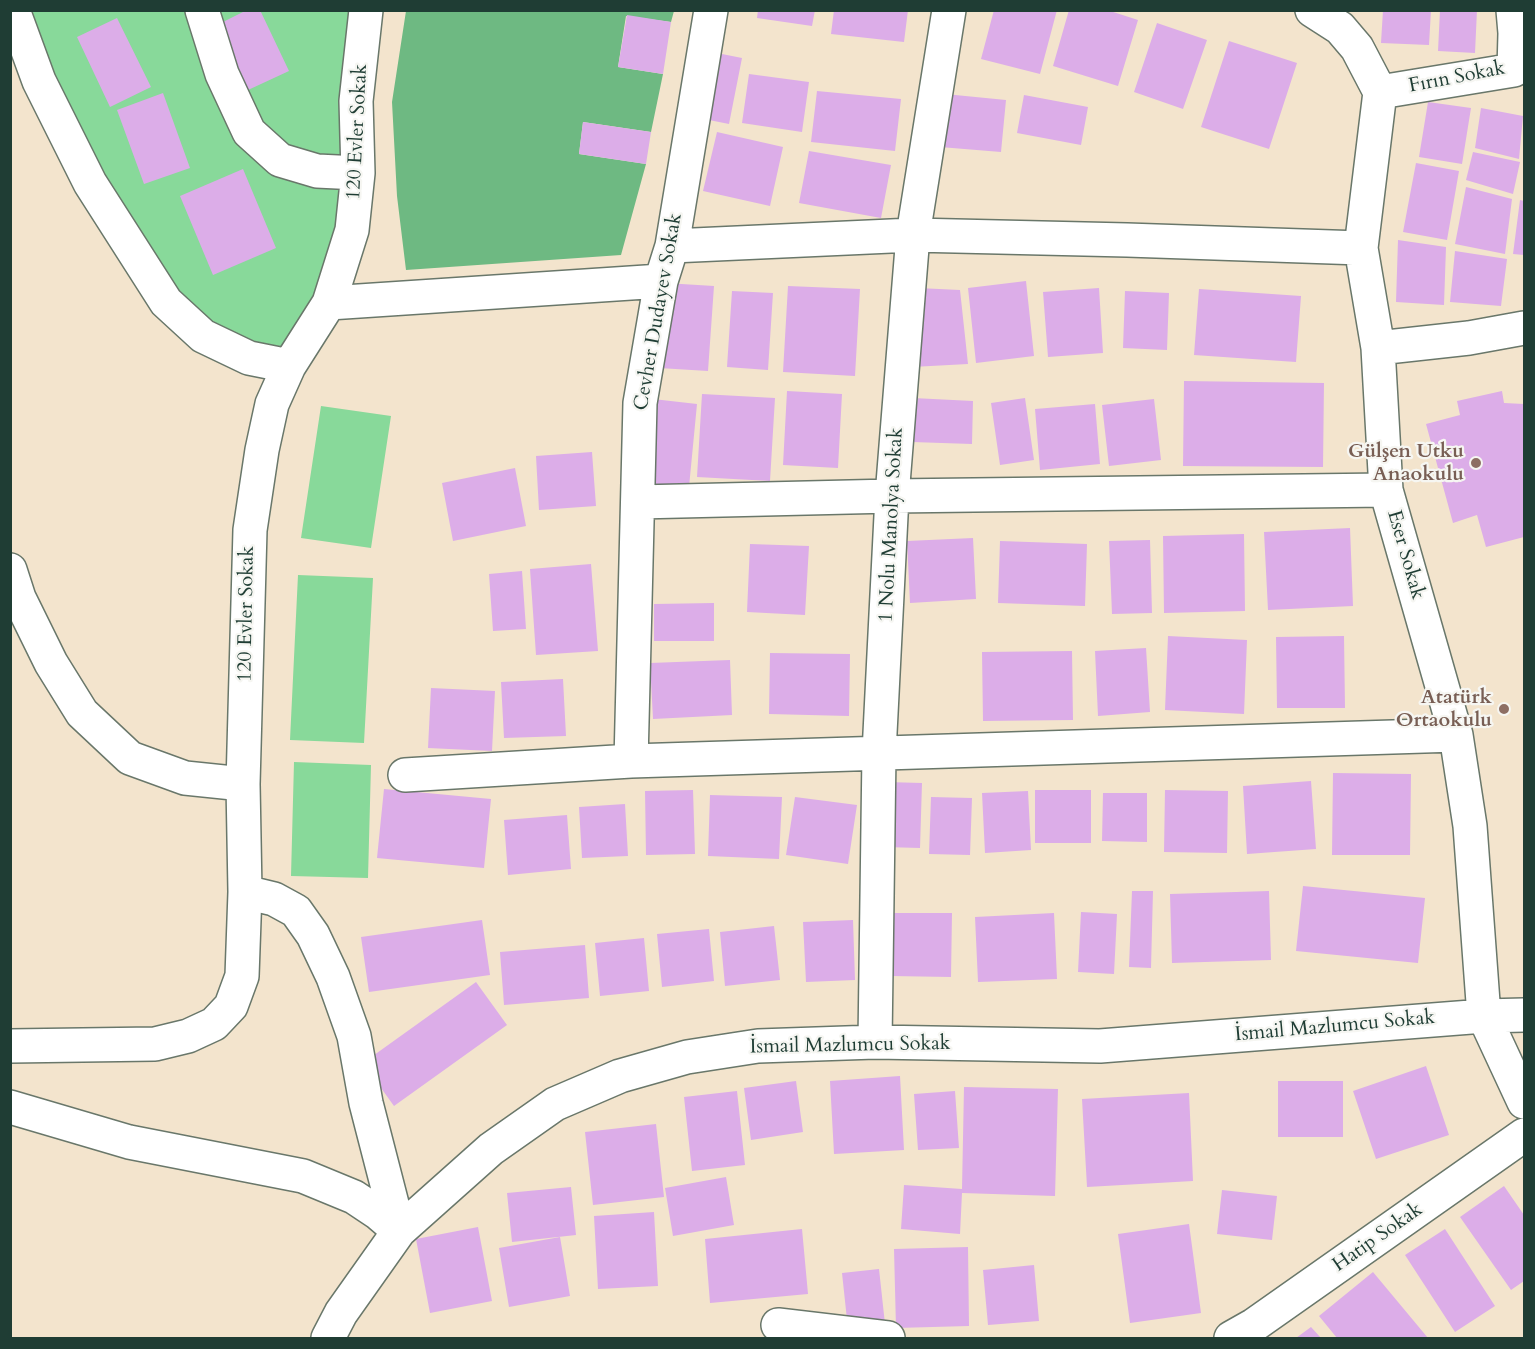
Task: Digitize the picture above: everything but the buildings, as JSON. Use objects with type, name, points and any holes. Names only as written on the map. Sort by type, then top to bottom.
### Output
[{"type":"street","points":[[13,10],[39,81],[90,183],[166,302],[203,336],[249,358],[289,366]]},
{"type":"street","points":[[202,10],[222,74],[249,132],[280,160],[317,171],[358,173]]},
{"type":"street","name":"120 Evler Sokak","points":[[10,1046],[155,1044],[188,1036],[214,1024],[231,1006],[242,976],[245,892],[243,784],[249,530],[272,404],[289,366],[329,303],[352,230],[358,173],[356,101],[366,10]]},
{"type":"street","name":"Cevher Dudayev Sokak","points":[[631,761],[640,403],[661,281],[672,246],[711,10]]},
{"type":"street","name":"1 Nolu Manolya Sokak","points":[[876,1042],[879,753],[892,496],[913,235],[948,10]]},
{"type":"street","points":[[1312,10],[1340,28],[1357,48],[1380,92]]},
{"type":"street","name":"Fırın Sokak","points":[[1380,92],[1514,69],[1513,10]]},
{"type":"street","name":"Eser Sokak","points":[[1380,92],[1361,248],[1378,348],[1386,490],[1456,735],[1470,826],[1484,1016]]},
{"type":"street","points":[[672,246],[913,235],[1361,248]]},
{"type":"street","points":[[329,303],[661,281]]},
{"type":"street","points":[[1378,348],[1469,338],[1524,328]]},
{"type":"street","points":[[638,502],[892,496],[1386,490]]},
{"type":"street","points":[[10,570],[19,598],[51,663],[82,713],[130,758],[185,778],[243,784]]},
{"type":"street","points":[[405,775],[631,761],[1456,735]]},
{"type":"street","points":[[245,892],[274,899],[296,912],[313,935],[333,977],[354,1036],[366,1103],[399,1231]]},
{"type":"street","points":[[1524,1015],[1484,1016],[1524,1102]]},
{"type":"street","name":"İsmail Mazlumcu Sokak","points":[[328,1338],[341,1313],[399,1231],[491,1149],[555,1104],[620,1076],[687,1057],[758,1046],[876,1042],[1100,1046],[1484,1016]]},
{"type":"street","points":[[10,1107],[129,1142],[303,1176],[354,1197],[399,1231]]},
{"type":"street","name":"Hatip Sokak","points":[[1231,1338],[1254,1325],[1524,1135]]},
{"type":"street","points":[[778,1325],[888,1338]]},
{"type":"green space","points":[[25,11],[357,11],[332,268],[281,357],[207,328],[169,288],[113,205],[34,49]]},
{"type":"green space","points":[[406,11],[674,11],[671,22],[626,16],[618,67],[663,74],[651,132],[583,122],[579,154],[646,164],[621,255],[406,270],[397,196],[392,102]]},
{"type":"green space","points":[[321,406],[391,416],[371,548],[301,538]]},
{"type":"green space","points":[[298,575],[373,578],[364,743],[290,740]]},
{"type":"green space","points":[[294,762],[371,765],[368,878],[291,876]]},
{"type":"place","name":"Gülşen Utku Anaokulu","points":[[1476,463]]},
{"type":"place","name":"Atatürk Ortaokulu","points":[[1504,709]]}]
